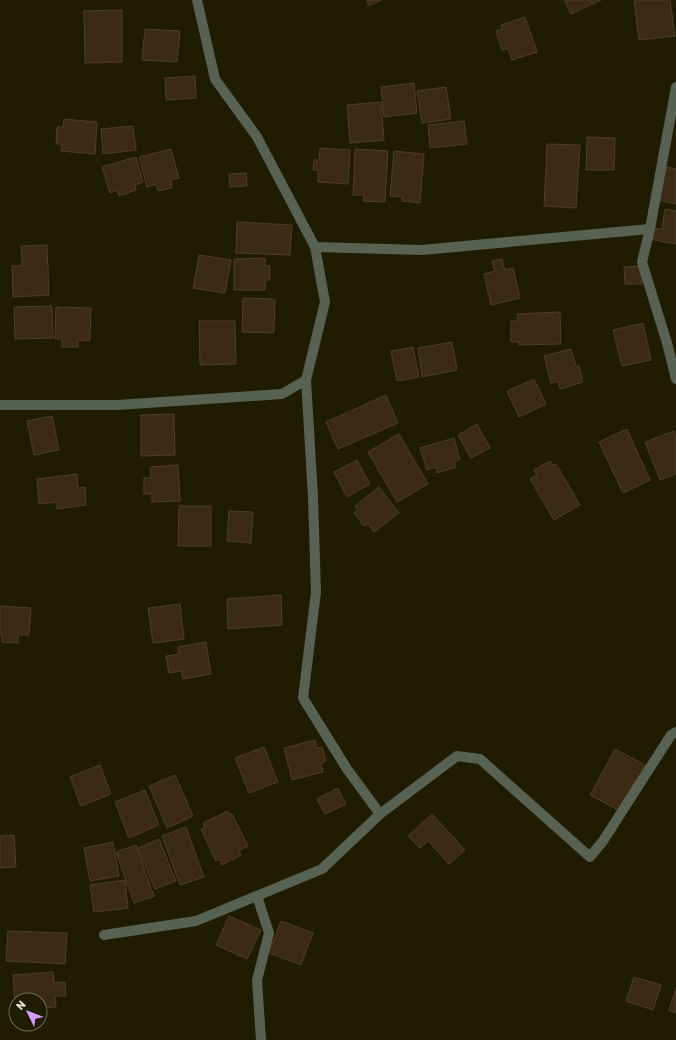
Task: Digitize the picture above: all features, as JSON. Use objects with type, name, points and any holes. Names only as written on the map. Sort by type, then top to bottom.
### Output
[{"type":"street","points":[[197,0],[215,79],[258,137],[315,247],[325,302],[306,380],[313,497],[316,592],[303,698],[347,769],[380,814]]},
{"type":"street","points":[[676,87],[650,229],[642,262],[667,343],[676,379]]},
{"type":"street","points":[[315,247],[422,250],[650,229]]},
{"type":"street","points":[[0,405],[117,405],[282,394],[306,380]]},
{"type":"street","points":[[104,935],[196,921],[322,869],[380,814],[457,756],[480,759],[590,857],[603,841],[671,735],[676,732]]},
{"type":"street","points":[[257,896],[269,932],[257,980],[261,1040]]},
{"type":"building","points":[[367,0],[381,0],[369,6]]},
{"type":"building","points":[[564,0],[601,0],[571,14]]},
{"type":"building","points":[[670,0],[675,36],[639,40],[634,1]]},
{"type":"building","points":[[122,10],[122,62],[85,63],[84,11]]},
{"type":"building","points":[[525,17],[537,52],[512,60],[508,48],[502,50],[496,31],[502,29],[501,25]]},
{"type":"building","points":[[145,29],[180,31],[177,62],[142,60]]},
{"type":"building","points":[[195,76],[196,98],[166,100],[165,78]]},
{"type":"building","points":[[414,83],[417,113],[384,117],[381,87]]},
{"type":"building","points":[[446,87],[451,119],[422,123],[417,91]]},
{"type":"building","points":[[381,102],[384,140],[350,143],[347,105]]},
{"type":"building","points":[[64,119],[97,122],[95,154],[61,151],[62,144],[56,144],[57,127],[63,127]]},
{"type":"building","points":[[464,121],[467,144],[430,148],[428,125]]},
{"type":"building","points":[[133,126],[136,150],[103,154],[101,129]]},
{"type":"building","points":[[587,137],[615,138],[614,170],[586,170]]},
{"type":"building","points":[[547,144],[580,145],[576,208],[544,206]]},
{"type":"building","points":[[320,148],[350,150],[348,184],[318,182],[318,170],[313,170],[314,160],[319,160]]},
{"type":"building","points":[[171,149],[179,178],[171,180],[172,188],[158,191],[156,184],[147,187],[139,157]]},
{"type":"building","points":[[355,149],[388,151],[385,202],[363,201],[364,195],[353,195]]},
{"type":"building","points":[[394,151],[424,154],[420,203],[402,201],[402,197],[390,196]]},
{"type":"building","points":[[136,157],[143,182],[135,185],[136,190],[119,196],[117,190],[110,193],[102,167]]},
{"type":"building","points":[[667,167],[676,169],[676,204],[659,200]]},
{"type":"building","points":[[246,173],[247,186],[230,187],[229,174]]},
{"type":"building","points":[[665,209],[676,211],[676,244],[649,239],[651,228],[662,229]]},
{"type":"building","points":[[237,222],[292,225],[290,255],[236,253]]},
{"type":"building","points":[[47,245],[49,295],[13,297],[12,266],[22,266],[21,246]]},
{"type":"building","points":[[199,255],[231,260],[225,293],[193,288]]},
{"type":"building","points":[[265,258],[265,266],[270,266],[270,280],[265,280],[265,290],[234,290],[234,259]]},
{"type":"building","points":[[502,259],[505,270],[513,268],[520,298],[491,305],[484,274],[495,271],[492,261]]},
{"type":"building","points":[[642,266],[642,284],[625,284],[624,267]]},
{"type":"building","points":[[243,298],[275,299],[274,333],[242,332]]},
{"type":"building","points":[[52,306],[53,338],[15,339],[14,307]]},
{"type":"building","points":[[56,307],[91,308],[90,341],[78,340],[78,347],[62,347],[62,339],[55,339]]},
{"type":"building","points":[[560,312],[561,344],[519,345],[519,342],[511,342],[511,321],[518,321],[517,314]]},
{"type":"building","points":[[199,321],[235,321],[236,364],[200,365]]},
{"type":"building","points":[[643,323],[651,360],[622,366],[613,330]]},
{"type":"building","points":[[452,342],[457,370],[422,377],[418,348]]},
{"type":"building","points":[[413,347],[419,377],[397,381],[391,351]]},
{"type":"building","points":[[571,349],[576,366],[579,366],[583,382],[560,389],[558,381],[551,383],[544,356]]},
{"type":"building","points":[[534,379],[546,404],[519,417],[507,391]]},
{"type":"building","points":[[386,395],[398,423],[338,449],[326,422]]},
{"type":"building","points":[[174,414],[175,455],[141,456],[141,415]]},
{"type":"building","points":[[52,416],[59,450],[34,455],[27,421]]},
{"type":"building","points":[[477,424],[490,448],[471,458],[458,435]]},
{"type":"building","points":[[627,429],[650,480],[623,493],[599,442]]},
{"type":"building","points":[[674,431],[676,437],[676,474],[660,480],[645,442]]},
{"type":"building","points":[[399,434],[428,484],[397,502],[368,452]]},
{"type":"building","points":[[454,438],[460,460],[454,462],[456,467],[437,473],[436,467],[427,470],[420,448]]},
{"type":"building","points":[[357,460],[370,484],[347,497],[334,472]]},
{"type":"building","points":[[550,461],[552,465],[556,464],[580,505],[554,520],[530,479],[537,475],[534,470]]},
{"type":"building","points":[[178,465],[180,501],[152,502],[152,494],[144,494],[144,478],[151,478],[150,467]]},
{"type":"building","points":[[77,474],[78,488],[85,487],[86,505],[57,509],[57,502],[39,504],[37,479]]},
{"type":"building","points":[[379,487],[399,513],[374,532],[368,524],[364,526],[354,513],[358,510],[355,506]]},
{"type":"building","points":[[179,506],[211,506],[211,546],[178,546]]},
{"type":"building","points":[[229,511],[253,512],[251,543],[227,541]]},
{"type":"building","points":[[281,595],[282,625],[228,629],[227,599]]},
{"type":"building","points":[[180,604],[184,639],[153,643],[148,608]]},
{"type":"building","points":[[0,606],[31,608],[29,635],[18,635],[18,643],[2,642],[2,634],[0,634]]},
{"type":"building","points":[[206,642],[211,674],[183,679],[181,671],[169,673],[166,656],[179,654],[178,647]]},
{"type":"building","points":[[315,740],[317,748],[322,747],[326,761],[321,763],[323,772],[292,780],[284,748]]},
{"type":"building","points":[[264,747],[278,782],[249,793],[235,758]]},
{"type":"building","points":[[615,749],[647,766],[622,812],[590,795]]},
{"type":"building","points":[[100,765],[111,794],[81,806],[70,777]]},
{"type":"building","points":[[175,775],[193,816],[167,828],[149,786]]},
{"type":"building","points":[[338,788],[346,804],[325,814],[317,799]]},
{"type":"building","points":[[145,790],[159,825],[129,838],[115,802]]},
{"type":"building","points":[[228,811],[230,815],[232,814],[248,846],[239,851],[241,855],[222,865],[220,860],[216,861],[201,829],[205,827],[203,823]]},
{"type":"building","points":[[432,814],[465,850],[449,864],[428,841],[420,848],[408,836]]},
{"type":"building","points":[[186,827],[204,877],[180,885],[162,836]]},
{"type":"building","points":[[14,835],[16,867],[0,868],[0,836]]},
{"type":"building","points":[[159,839],[176,881],[155,889],[138,848]]},
{"type":"building","points":[[113,842],[119,876],[90,881],[84,848]]},
{"type":"building","points":[[136,845],[154,896],[134,903],[116,852]]},
{"type":"building","points":[[125,880],[128,908],[94,912],[90,885]]},
{"type":"building","points":[[229,916],[261,930],[247,959],[216,945]]},
{"type":"building","points":[[281,921],[313,933],[301,965],[269,953]]},
{"type":"building","points":[[8,931],[67,933],[65,964],[6,961]]},
{"type":"building","points":[[53,972],[54,983],[65,982],[66,996],[55,996],[56,1007],[48,1008],[48,992],[14,992],[13,975]]},
{"type":"building","points":[[634,977],[661,985],[653,1010],[626,1001]]},
{"type":"building","points":[[676,989],[676,1013],[669,1010]]}]
